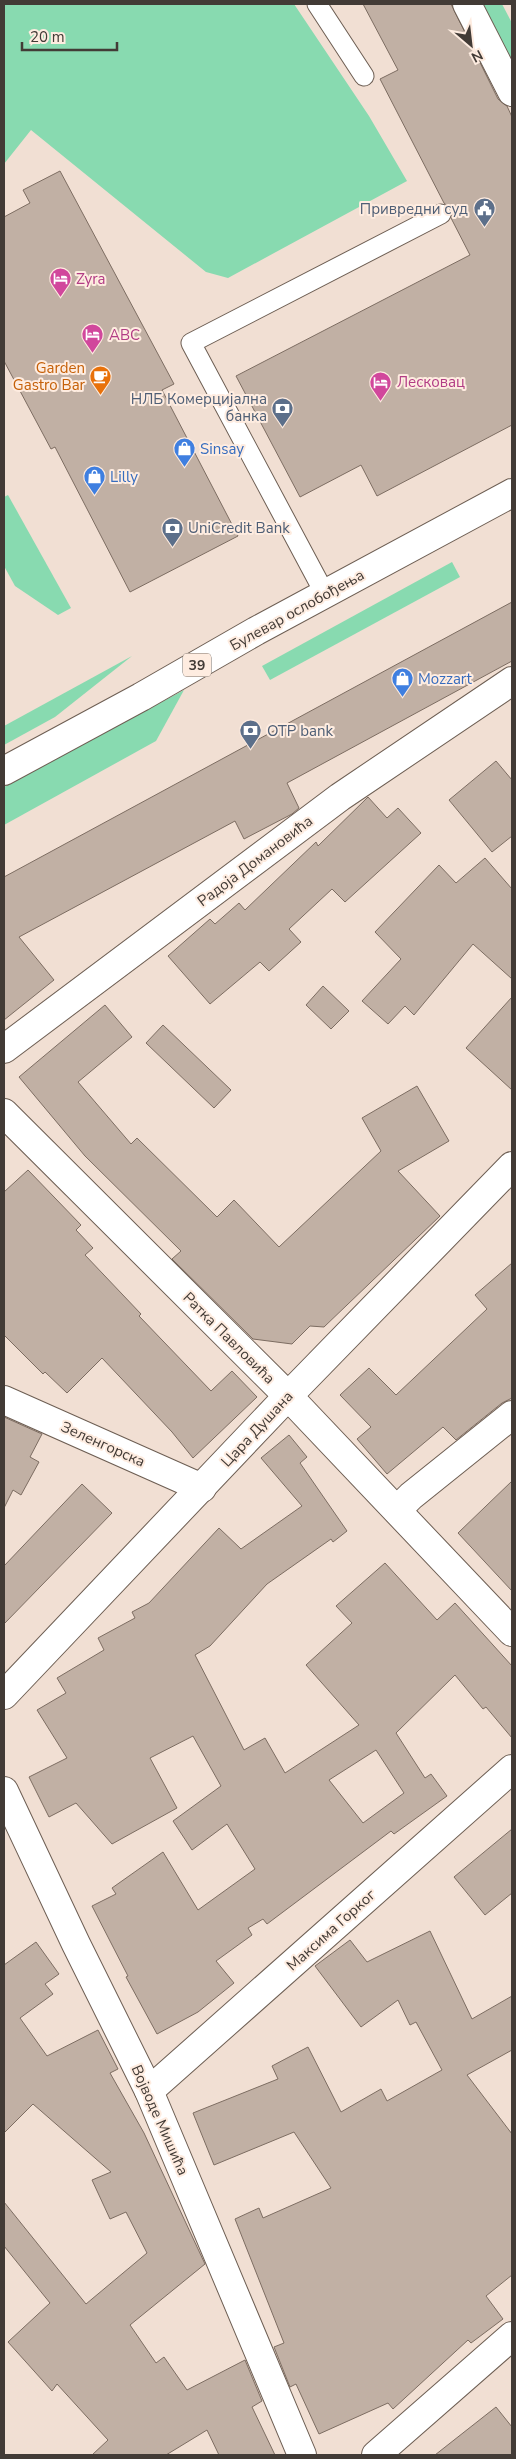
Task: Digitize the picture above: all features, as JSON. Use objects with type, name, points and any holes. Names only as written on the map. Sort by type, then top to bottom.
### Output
[{"type":"street","points":[[467,4],[512,92]]},
{"type":"street","name":"Булевар ослобођења","points":[[4,771],[512,493]]},
{"type":"street","name":"Радоја Домановића","points":[[4,1049],[340,797],[512,681]]},
{"type":"street","name":"Ратка Павловића","points":[[4,1114],[288,1396],[512,1632]]},
{"type":"street","name":"Цара Душана","points":[[4,1695],[288,1396],[512,1166]]},
{"type":"street","name":"Зеленгорска","points":[[4,1400],[202,1488]]},
{"type":"street","points":[[397,1510],[411,1496],[512,1415]]},
{"type":"street","name":"Максима Горког","points":[[149,2091],[512,1769]]},
{"type":"street","name":"Војводе Мишића","points":[[4,1791],[76,1944],[149,2091],[302,2455]]},
{"type":"street","points":[[376,2455],[512,2336]]},
{"type":"lane","points":[[317,4],[364,76]]},
{"type":"lane","points":[[325,594],[192,344],[441,214]]},
{"type":"green space","points":[[4,4],[294,4],[369,116],[407,181],[228,278],[206,272],[31,130],[4,164]]},
{"type":"green space","points":[[472,4],[502,4],[512,23],[512,81]]},
{"type":"green space","points":[[8,495],[71,608],[58,615],[15,586],[4,566],[4,497]]},
{"type":"green space","points":[[452,562],[460,577],[270,680],[262,666]]},
{"type":"green space","points":[[132,656],[55,717],[4,745],[4,726]]},
{"type":"green space","points":[[184,690],[156,741],[4,825],[4,787]]},
{"type":"building","name":"Лесковац","points":[[363,4],[451,4],[498,99],[507,106],[512,117],[512,425],[377,496],[361,465],[300,497],[236,376],[470,255],[451,218],[451,209],[444,203],[380,79],[398,70]]},
{"type":"building","points":[[60,171],[174,384],[162,390],[238,536],[130,592],[55,447],[51,449],[4,361],[4,217],[30,203],[23,190]]},
{"type":"building","points":[[512,602],[512,661],[287,783],[299,808],[292,814],[244,839],[235,821],[19,937],[54,980],[4,1020],[4,877]]},
{"type":"building","points":[[496,761],[512,780],[512,836],[492,852],[449,800]]},
{"type":"building","points":[[368,797],[387,818],[398,808],[421,833],[345,902],[332,889],[289,929],[301,942],[269,971],[260,962],[210,1004],[168,956],[210,919],[215,924],[239,903],[245,910],[316,842],[318,846]]},
{"type":"building","points":[[485,858],[512,889],[512,979],[473,944],[414,1015],[405,1006],[388,1024],[362,1001],[401,959],[375,932],[439,865],[456,883]]},
{"type":"building","points":[[323,986],[349,1011],[331,1029],[306,1005]]},
{"type":"building","points":[[512,997],[512,1090],[466,1048]]},
{"type":"building","points":[[105,1005],[132,1037],[78,1082],[131,1144],[137,1138],[217,1217],[234,1200],[279,1247],[381,1151],[362,1118],[417,1086],[449,1141],[398,1171],[440,1216],[324,1327],[310,1326],[292,1344],[253,1339],[172,1259],[181,1251],[85,1156],[19,1077]]},
{"type":"building","points":[[163,1025],[231,1090],[214,1108],[146,1043]]},
{"type":"building","points":[[28,1170],[81,1225],[76,1230],[93,1248],[85,1255],[141,1314],[139,1316],[211,1391],[232,1371],[257,1397],[193,1458],[172,1432],[102,1358],[67,1393],[45,1372],[43,1374],[4,1335],[4,1192]]},
{"type":"building","points":[[512,1263],[512,1398],[502,1403],[456,1440],[443,1427],[387,1474],[357,1439],[371,1427],[340,1395],[369,1368],[396,1395],[487,1309],[475,1295]]},
{"type":"building","points":[[4,1417],[42,1434],[30,1457],[39,1462],[21,1495],[13,1490],[4,1508]]},
{"type":"building","points":[[289,1435],[307,1457],[300,1463],[347,1531],[333,1542],[331,1539],[267,1584],[210,1646],[195,1655],[244,1750],[265,1738],[285,1773],[359,1725],[306,1665],[352,1623],[336,1606],[385,1563],[437,1620],[455,1603],[512,1666],[512,1738],[486,1707],[483,1709],[455,1675],[396,1733],[425,1778],[431,1774],[447,1796],[394,1834],[391,1831],[267,1924],[263,1919],[248,1928],[252,1935],[216,1961],[234,1983],[198,2012],[157,2034],[126,1977],[128,1976],[92,1906],[116,1894],[112,1888],[163,1852],[198,1910],[255,1869],[227,1824],[192,1850],[173,1821],[221,1786],[193,1736],[150,1758],[177,1808],[112,1844],[76,1803],[49,1817],[29,1777],[67,1758],[37,1710],[66,1693],[57,1678],[104,1650],[98,1638],[135,1618],[132,1612],[149,1603],[219,1528],[241,1549],[302,1506],[261,1458]],"holes":[[[376,1750],[404,1793],[363,1823],[329,1780]]]},
{"type":"building","points":[[512,1481],[512,1591],[458,1533]]},
{"type":"building","points":[[82,1484],[112,1513],[4,1624],[4,1566]]},
{"type":"building","points":[[512,1829],[512,1893],[485,1915],[454,1877]]},
{"type":"building","points":[[430,1931],[472,2019],[512,1996],[512,2050],[467,2075],[512,2134],[512,2275],[486,2296],[503,2319],[471,2343],[468,2340],[393,2409],[388,2403],[319,2434],[296,2384],[290,2387],[274,2347],[284,2343],[235,2219],[259,2208],[263,2218],[331,2188],[294,2132],[214,2165],[193,2113],[278,2079],[272,2066],[308,2047],[341,2112],[381,2089],[387,2101],[442,2070],[416,2022],[410,2025],[398,2000],[361,2027],[315,1966],[350,1940],[367,1962]]},
{"type":"building","points":[[36,1942],[59,1974],[45,1984],[53,1994],[20,2018],[47,2056],[98,2030],[118,2069],[110,2073],[144,2133],[205,2264],[130,2325],[156,2363],[164,2357],[187,2390],[245,2360],[262,2401],[252,2407],[275,2455],[219,2455],[207,2430],[166,2455],[92,2455],[108,2440],[57,2384],[52,2391],[8,2342],[50,2303],[4,2246],[4,2202],[86,2304],[147,2253],[126,2212],[110,2219],[92,2180],[111,2172],[33,2104],[4,2133],[4,1965]]},
{"type":"building","points":[[496,2407],[512,2427],[512,2455],[435,2455]]},
{"type":"place","name":"Привредни суд","points":[[484,228]]},
{"type":"place","name":"Zyra","points":[[60,298]]},
{"type":"place","name":"ABC","points":[[93,354]]},
{"type":"place","name":"Garden Gastro Bar","points":[[101,396]]},
{"type":"place","name":"Лесковац","points":[[381,401]]},
{"type":"place","name":"НЛБ Комерцијална банка","points":[[283,427]]},
{"type":"place","name":"Sinsay","points":[[184,468]]},
{"type":"place","name":"Lilly","points":[[94,496]]},
{"type":"place","name":"UniCredit Bank","points":[[172,547]]},
{"type":"place","name":"Mozzart","points":[[402,698]]},
{"type":"place","name":"OTP bank","points":[[251,750]]}]
